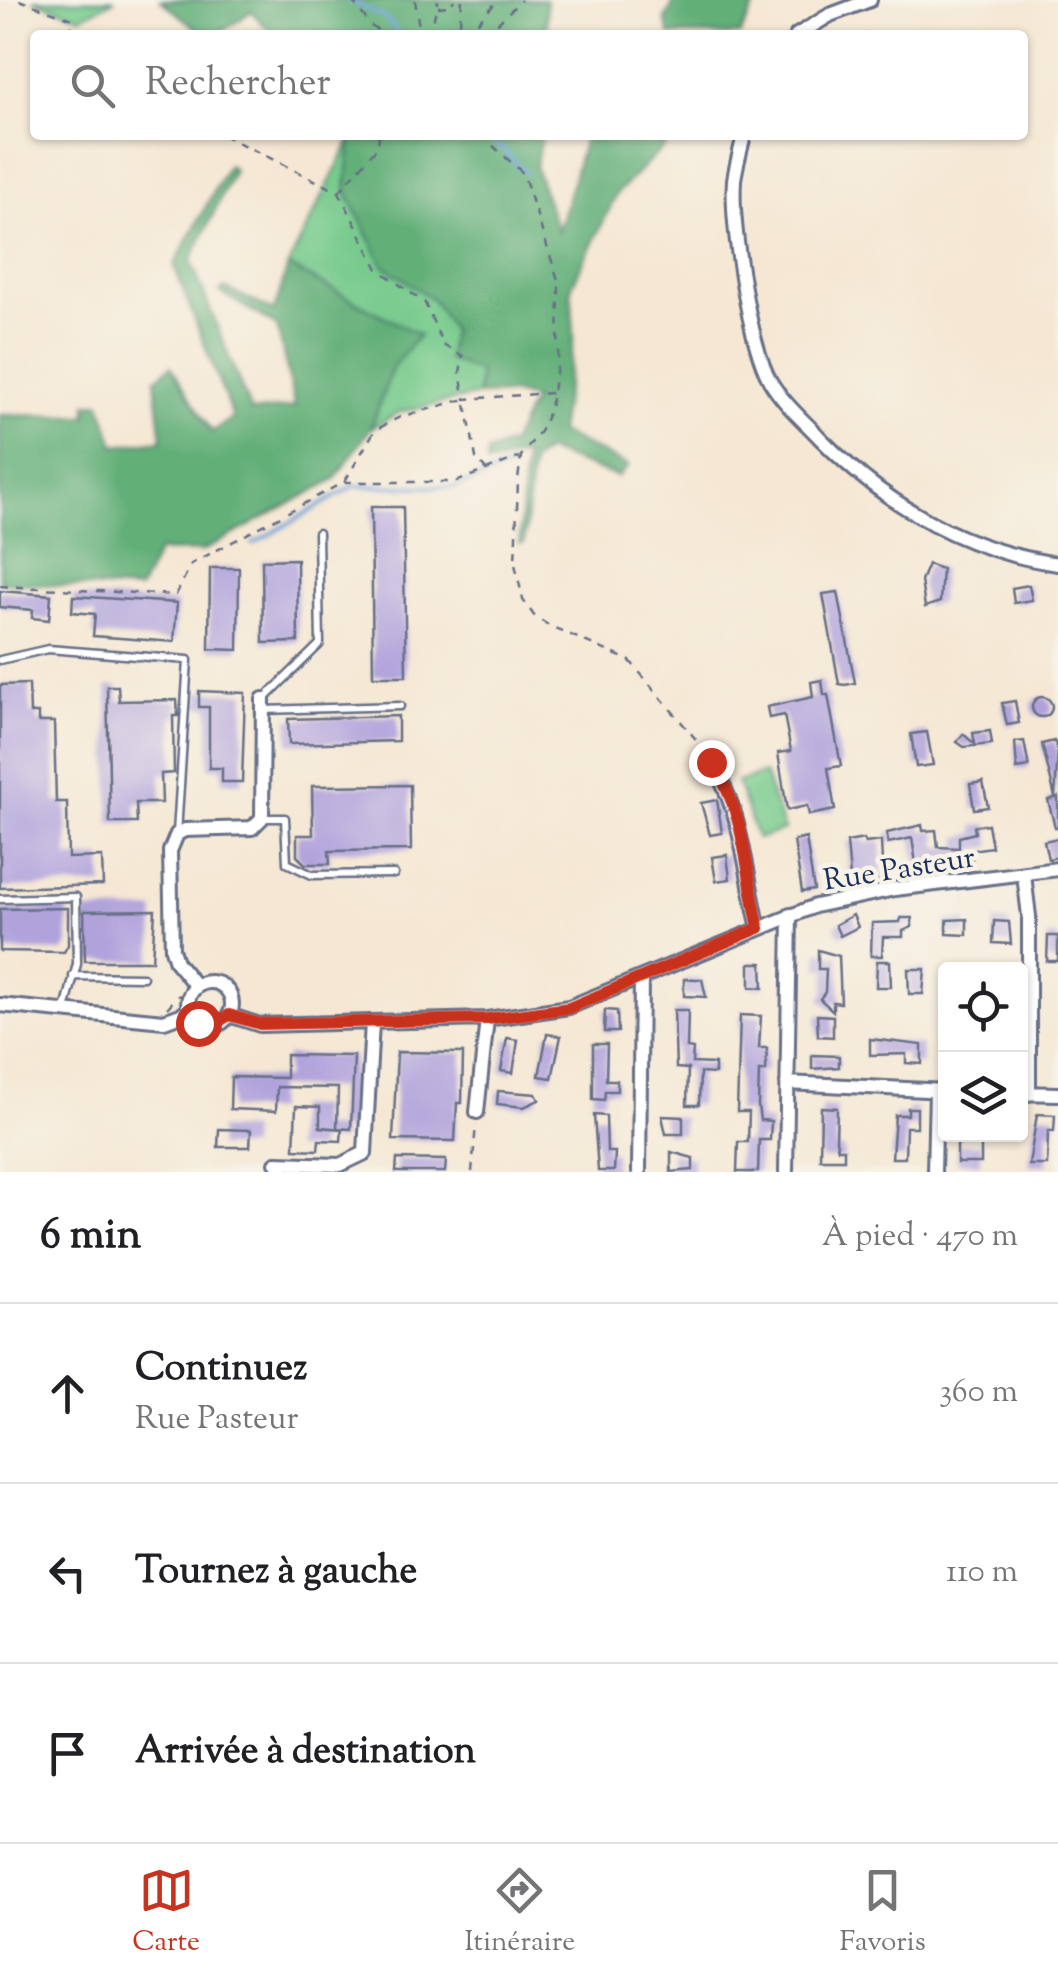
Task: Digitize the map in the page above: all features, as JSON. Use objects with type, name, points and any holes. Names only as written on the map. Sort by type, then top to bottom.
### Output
[{"type":"street","points":[[806,30],[830,15],[870,0]]},
{"type":"street","points":[[743,140],[734,180],[753,342],[770,380],[789,406],[844,462],[916,517],[992,550],[1058,564]]},
{"type":"street","points":[[196,986],[176,962],[172,949],[170,852],[177,834],[185,830],[252,828],[262,818],[263,704]]},
{"type":"street","points":[[705,753],[724,779],[737,818],[759,928]]},
{"type":"street","name":"Rue Pasteur","points":[[229,1015],[260,1024],[372,1022],[487,1019],[569,1008],[790,915],[879,892],[1058,869]]},
{"type":"street","points":[[1024,876],[1029,916],[1026,1052]]},
{"type":"street","points":[[786,1172],[790,915]]},
{"type":"street","points":[[639,1172],[641,978]]},
{"type":"street","points":[[216,982],[227,989],[232,1002],[229,1015],[219,1024],[204,1026],[188,1012],[190,993],[196,986],[216,982]]},
{"type":"street","points":[[0,1005],[164,1020],[188,1012]]},
{"type":"street","points":[[477,1112],[487,1019]]},
{"type":"street","points":[[276,1164],[349,1164],[365,1152],[372,1022]]},
{"type":"street","points":[[787,1084],[938,1091]]},
{"type":"street","points":[[1028,1094],[1058,1094]]},
{"type":"street","points":[[934,1172],[938,1126]]},
{"type":"lane","points":[[263,704],[290,671],[320,644],[318,533]]},
{"type":"lane","points":[[0,660],[48,649],[188,660],[177,834]]},
{"type":"lane","points":[[263,704],[400,706]]},
{"type":"lane","points":[[262,818],[285,818],[287,862],[312,875],[394,874]]},
{"type":"lane","points":[[0,899],[76,897],[74,976],[65,1012]]},
{"type":"lane","points":[[74,976],[143,976]]},
{"type":"path","points":[[19,0],[73,18],[71,30]]},
{"type":"path","points":[[352,0],[378,30]]},
{"type":"path","points":[[415,0],[419,30]]},
{"type":"path","points":[[437,30],[438,0]]},
{"type":"path","points":[[436,7],[450,6],[454,0]]},
{"type":"path","points":[[460,24],[462,0]]},
{"type":"path","points":[[446,30],[478,22],[492,2],[498,0]]},
{"type":"path","points":[[491,30],[521,0]]},
{"type":"path","points":[[232,140],[339,192],[378,268],[425,303],[443,345],[464,356],[460,372],[476,458],[487,470]]},
{"type":"path","points":[[339,192],[378,146],[379,140]]},
{"type":"path","points":[[0,586],[176,595],[191,564],[344,482],[456,482],[521,456],[541,430],[552,393],[560,326],[555,268],[523,172],[486,140]]},
{"type":"path","points":[[344,482],[375,430],[400,416],[465,399],[552,393]]},
{"type":"path","points":[[521,456],[516,564],[523,600],[535,617],[548,625],[630,661],[684,722],[705,753]]},
{"type":"path","points":[[472,1172],[477,1112]]},
{"type":"green space","points":[[33,0],[115,0],[81,17]]},
{"type":"green space","points":[[160,0],[546,0],[547,30],[268,30],[251,11],[223,30],[196,28]]},
{"type":"green space","points":[[675,0],[758,0],[743,30],[668,30],[665,19]]},
{"type":"green space","points":[[351,140],[346,191],[516,186],[478,395],[400,412],[371,428],[392,368],[419,335],[288,266]]},
{"type":"green space","points":[[351,140],[541,140],[535,166],[558,232],[584,140],[671,140],[618,192],[571,287],[574,337],[559,432],[628,466],[618,477],[546,451],[532,462],[524,543],[519,544],[525,455],[487,464],[488,452],[511,444],[533,399],[514,394],[478,395],[479,371],[448,360],[451,329],[433,300],[383,265],[346,191]]},
{"type":"green space","points":[[228,165],[234,170],[191,261],[251,412],[295,407],[277,326],[220,292],[225,288],[274,311],[288,266],[419,335],[392,368],[371,428],[335,479],[203,551],[158,552],[139,590],[0,582],[0,415],[87,416],[87,404],[100,402],[115,446],[162,440],[155,379],[171,366],[212,432],[233,418],[174,266]]},
{"type":"green space","points":[[764,773],[784,830],[757,839],[737,782]]},
{"type":"building","points":[[371,507],[403,507],[406,676],[373,676]]},
{"type":"building","points":[[297,559],[298,642],[263,643],[262,560]]},
{"type":"building","points":[[928,564],[942,569],[940,602],[925,607],[921,581]]},
{"type":"building","points":[[210,568],[239,568],[238,650],[209,649]]},
{"type":"building","points":[[1029,585],[1032,600],[1014,603],[1012,588]]},
{"type":"building","points":[[0,591],[51,595],[49,620],[32,618],[33,610],[0,607]]},
{"type":"building","points":[[838,592],[855,683],[845,685],[839,684],[823,594]]},
{"type":"building","points":[[73,596],[177,603],[174,642],[93,636],[95,614],[72,612]]},
{"type":"building","points":[[822,680],[841,766],[828,768],[835,810],[809,815],[807,806],[787,810],[778,753],[791,751],[784,715],[769,718],[767,707],[813,697],[811,682]]},
{"type":"building","points":[[29,684],[30,713],[38,713],[38,722],[54,722],[56,802],[67,802],[68,858],[102,857],[103,885],[0,888],[0,685]]},
{"type":"building","points":[[107,686],[118,686],[119,701],[177,700],[178,716],[173,716],[174,773],[161,774],[162,803],[136,803],[137,823],[110,823]]},
{"type":"building","points":[[199,691],[245,693],[242,782],[222,782],[222,768],[209,768],[209,707],[199,707]]},
{"type":"building","points":[[1042,697],[1052,707],[1042,717],[1032,707]]},
{"type":"building","points":[[1015,701],[1019,723],[1007,725],[1002,703]]},
{"type":"building","points":[[398,716],[398,741],[289,744],[288,719]]},
{"type":"building","points":[[990,731],[992,744],[964,747],[957,742],[963,734],[975,744],[973,733]]},
{"type":"building","points":[[927,732],[933,765],[916,767],[911,734]]},
{"type":"building","points":[[1024,741],[1029,767],[1017,769],[1015,742]]},
{"type":"building","points":[[1054,741],[1058,750],[1055,797],[1042,744]]},
{"type":"building","points":[[983,782],[988,807],[974,809],[970,784]]},
{"type":"building","points":[[410,785],[411,850],[329,851],[330,864],[305,864],[297,856],[297,835],[313,835],[312,786]]},
{"type":"building","points":[[1058,797],[1058,827],[1055,827],[1048,800]]},
{"type":"building","points":[[717,800],[722,833],[710,835],[701,803]]},
{"type":"building","points":[[988,824],[992,847],[971,850],[973,869],[962,871],[960,855],[942,858],[944,873],[904,878],[902,869],[916,863],[912,838],[888,843],[887,833],[922,825],[923,831],[936,830],[938,847],[959,848],[959,837],[975,833],[974,826]]},
{"type":"building","points":[[806,838],[814,890],[802,892],[794,841]]},
{"type":"building","points":[[1058,838],[1058,857],[1048,859],[1044,841]]},
{"type":"building","points":[[864,839],[865,843],[881,841],[883,881],[851,888],[847,842]]},
{"type":"building","points":[[727,855],[730,879],[716,881],[712,857]]},
{"type":"building","points":[[68,908],[68,945],[64,952],[0,951],[0,909]]},
{"type":"building","points":[[155,910],[152,961],[85,961],[84,911]]},
{"type":"building","points":[[853,915],[858,927],[840,936],[835,925]]},
{"type":"building","points":[[901,918],[912,918],[912,927],[903,931],[903,937],[883,937],[882,956],[871,956],[872,923],[900,922]]},
{"type":"building","points":[[967,919],[967,935],[947,934],[947,920]]},
{"type":"building","points":[[994,921],[1009,922],[1011,944],[993,943]]},
{"type":"building","points":[[1048,936],[1058,936],[1058,961],[1047,961]]},
{"type":"building","points":[[818,950],[839,956],[841,1003],[833,1002],[833,1011],[820,999],[825,992],[826,969],[818,969]]},
{"type":"building","points":[[877,961],[890,961],[891,987],[876,987]]},
{"type":"building","points":[[750,963],[762,963],[763,988],[750,987]]},
{"type":"building","points":[[908,969],[925,969],[923,994],[909,994]]},
{"type":"building","points":[[684,979],[702,979],[706,997],[684,996]]},
{"type":"building","points":[[605,1010],[617,1011],[618,1032],[604,1032]]},
{"type":"building","points":[[674,1010],[688,1010],[687,1048],[693,1049],[692,1063],[715,1064],[715,1074],[700,1073],[699,1105],[687,1105],[688,1069],[676,1068]]},
{"type":"building","points":[[740,1015],[761,1016],[759,1048],[767,1048],[766,1071],[759,1071],[758,1106],[760,1120],[771,1121],[770,1140],[759,1140],[758,1172],[737,1172],[738,1142],[748,1142],[749,1112],[737,1112]]},
{"type":"building","points":[[817,1015],[833,1016],[833,1037],[818,1036]]},
{"type":"building","points":[[547,1034],[561,1036],[552,1078],[539,1076]]},
{"type":"building","points":[[507,1038],[518,1040],[513,1073],[501,1071]]},
{"type":"building","points":[[870,1039],[922,1045],[922,1064],[906,1063],[906,1054],[870,1055]]},
{"type":"building","points":[[593,1044],[607,1044],[606,1080],[617,1080],[617,1091],[605,1091],[604,1100],[593,1099]]},
{"type":"building","points":[[397,1052],[463,1053],[462,1103],[457,1103],[455,1141],[393,1140]]},
{"type":"building","points":[[286,1055],[354,1056],[351,1129],[337,1128],[338,1088],[277,1087],[276,1111],[230,1109],[231,1077],[286,1078]]},
{"type":"building","points":[[812,1055],[839,1056],[839,1067],[812,1069]]},
{"type":"building","points":[[498,1091],[536,1094],[539,1100],[524,1107],[497,1104]]},
{"type":"building","points":[[296,1106],[320,1107],[320,1127],[342,1129],[341,1141],[319,1140],[318,1150],[294,1149]]},
{"type":"building","points":[[821,1107],[837,1108],[836,1140],[838,1149],[844,1149],[844,1159],[820,1159]]},
{"type":"building","points":[[908,1108],[917,1108],[917,1127],[906,1127],[905,1158],[892,1158],[895,1115],[908,1115]]},
{"type":"building","points":[[1037,1114],[1055,1115],[1054,1131],[1048,1131],[1047,1165],[1029,1165]]},
{"type":"building","points":[[594,1115],[606,1116],[607,1152],[615,1152],[614,1171],[598,1171]]},
{"type":"building","points":[[662,1116],[683,1117],[683,1134],[666,1134]]},
{"type":"building","points":[[219,1129],[251,1130],[250,1147],[218,1147]]},
{"type":"building","points":[[957,1144],[981,1144],[981,1163],[957,1163]]},
{"type":"building","points":[[671,1152],[693,1158],[693,1170],[671,1172]]},
{"type":"building","points":[[397,1159],[446,1160],[445,1172],[396,1172]]},
{"type":"waterway","points":[[348,0],[385,18],[396,30]]},
{"type":"waterway","points":[[493,140],[526,173]]},
{"type":"waterway","points":[[253,544],[354,486],[456,487],[511,466]]},
{"type":"route","points":[[198,1023],[212,1026],[229,1015],[244,1023],[260,1024],[487,1019],[569,1008],[759,928],[737,818],[724,779],[711,762]]}]
